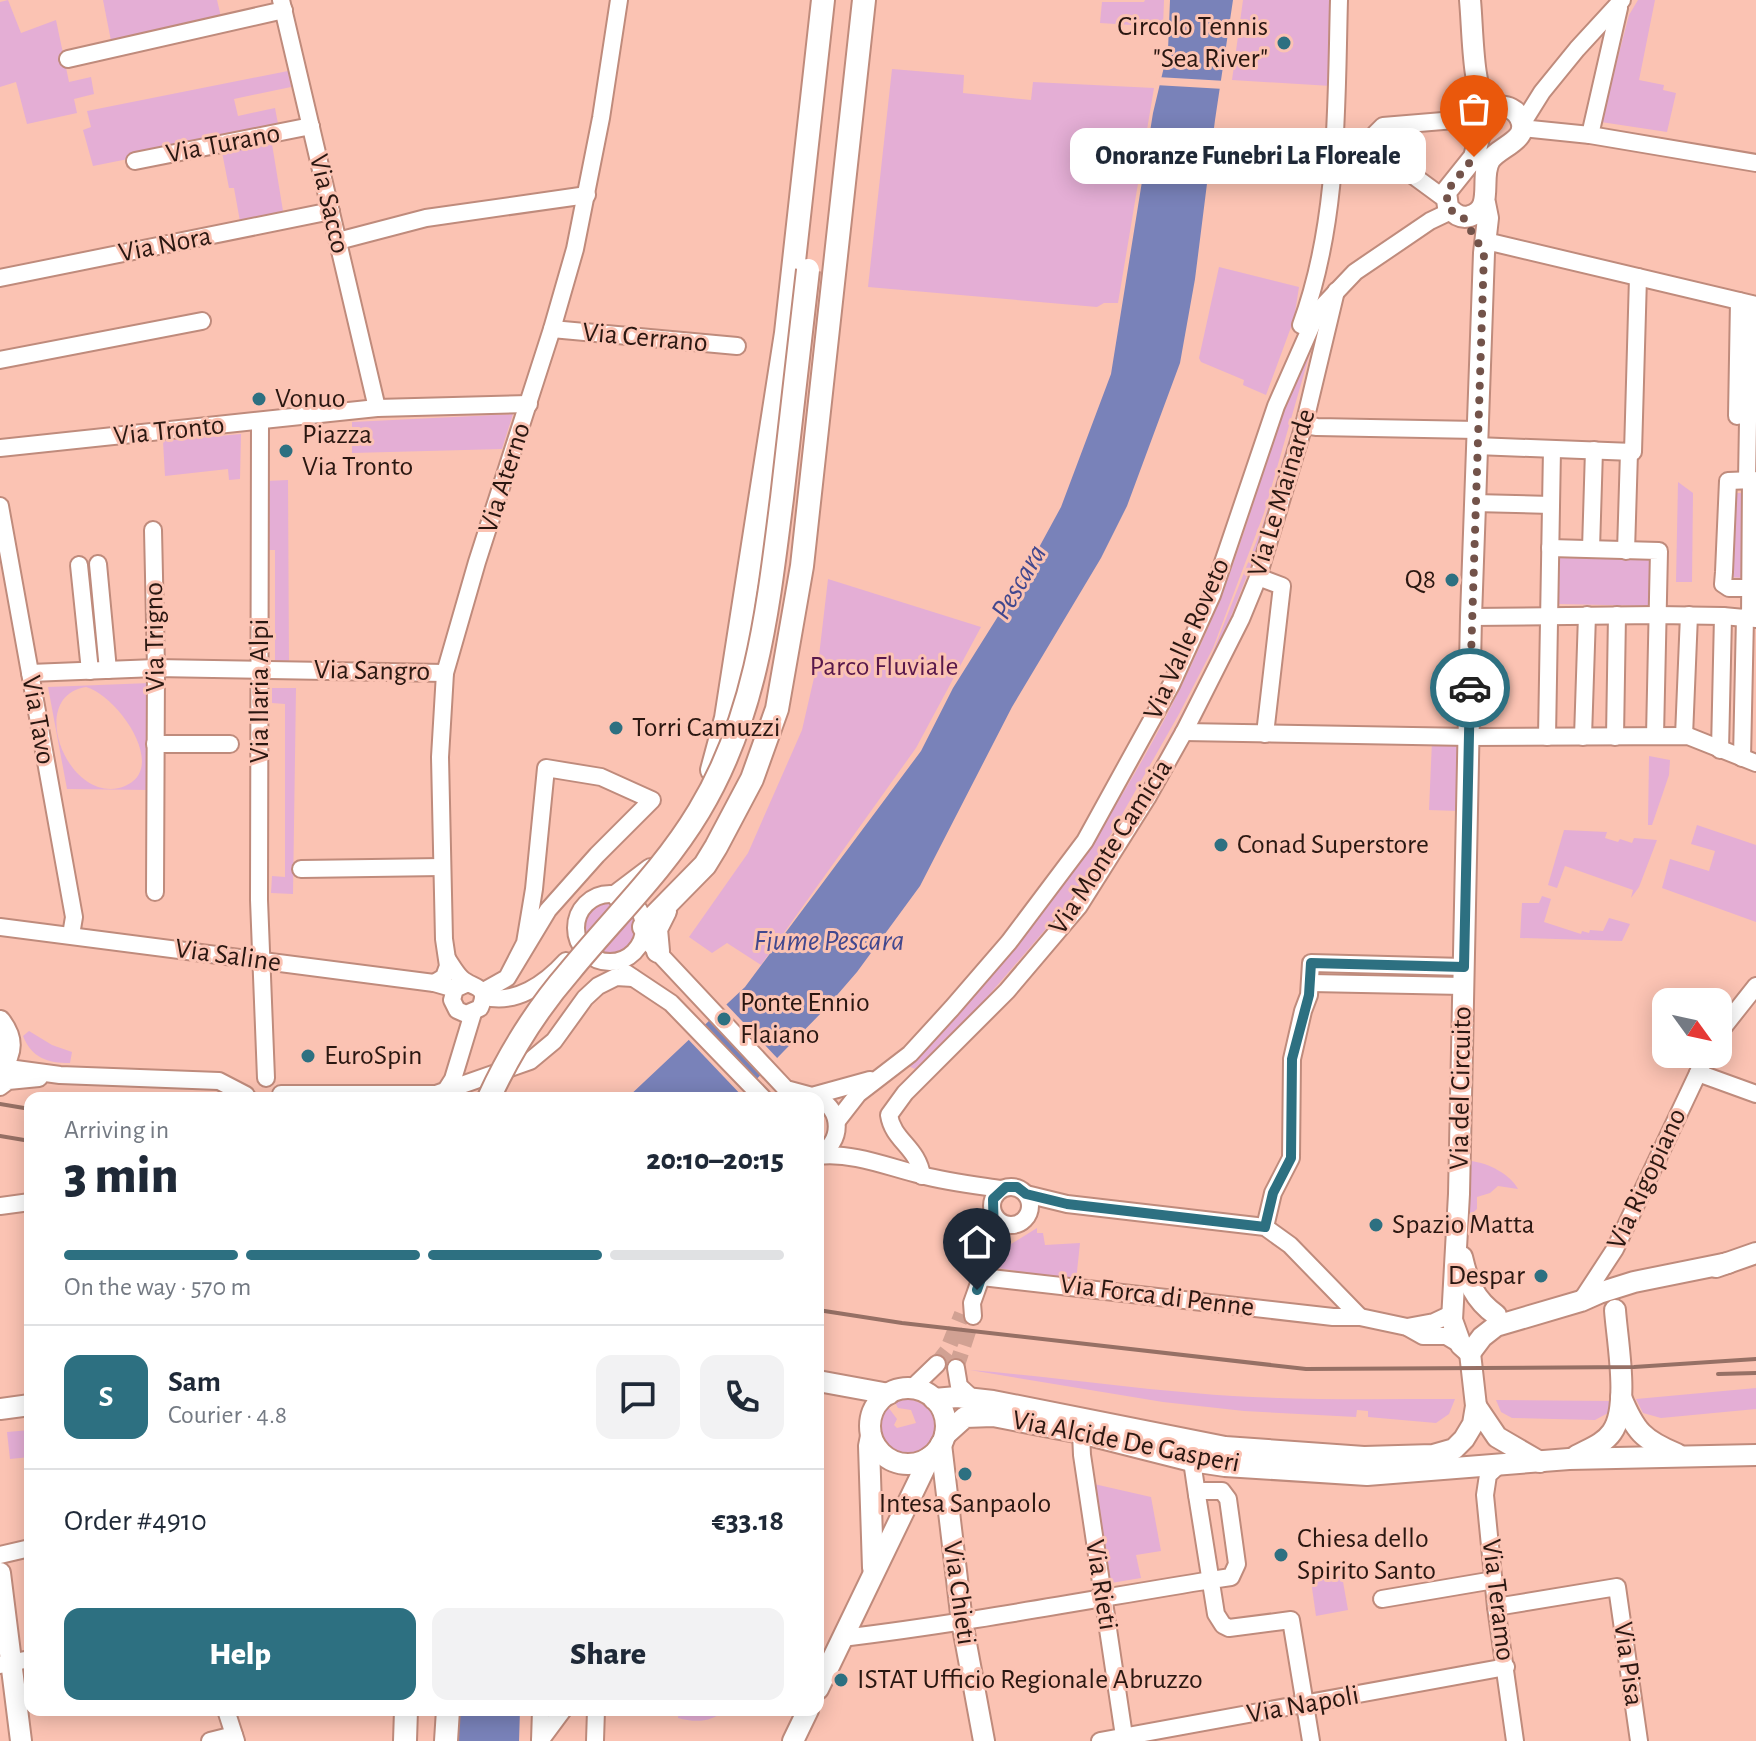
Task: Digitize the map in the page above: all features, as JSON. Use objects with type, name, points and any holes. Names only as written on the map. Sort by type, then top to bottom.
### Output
[{"type":"highway","points":[[618,895],[652,870],[682,833],[707,786],[726,718],[786,333],[823,0]]},
{"type":"highway","points":[[507,1092],[558,1008],[590,968],[654,899],[692,849],[719,806],[757,722],[780,628],[815,270],[837,0]]},
{"type":"highway","points":[[492,1092],[517,1044],[552,993],[638,896],[685,834],[707,798],[736,735],[753,682],[767,621],[851,0]]},
{"type":"highway","points":[[648,938],[655,934],[658,923],[684,885],[705,865],[741,802],[764,750],[786,670],[802,566],[864,0]]},
{"type":"highway","points":[[405,1741],[406,1716]]},
{"type":"highway","points":[[418,1741],[420,1716]]},
{"type":"highway","points":[[432,1741],[434,1716]]},
{"type":"highway","points":[[446,1741],[448,1716]]},
{"type":"main road","points":[[1470,0],[1478,81],[1490,142],[1507,145]]},
{"type":"main road","points":[[1486,116],[1517,113],[1522,126]]},
{"type":"main road","points":[[1450,204],[1474,157],[1486,116]]},
{"type":"main road","name":"Via del Circuito","points":[[1465,1349],[1452,1326],[1451,1314],[1458,1238],[1474,503],[1488,218],[1485,203],[1488,165],[1507,145],[1516,141],[1522,126]]},
{"type":"main road","points":[[1450,204],[1473,215],[1485,203]]},
{"type":"main road","points":[[1450,204],[1485,247]]},
{"type":"main road","points":[[0,1021],[7,1030],[10,1044],[8,1058],[0,1074]]},
{"type":"main road","name":"Via del Circuito","points":[[1458,1238],[1472,1292],[1496,1321]]},
{"type":"main road","points":[[1581,1301],[1602,1304],[1615,1310],[1625,1297],[1756,1253]]},
{"type":"main road","points":[[1451,1314],[1475,1309],[1496,1321],[1528,1316],[1634,1282],[1728,1263]]},
{"type":"main road","name":"Via Alcide De Gasperi","points":[[939,1445],[965,1417],[976,1415],[1081,1433],[1192,1461],[1225,1466],[1367,1475],[1569,1459],[1601,1443],[1612,1433],[1619,1415],[1621,1397],[1615,1310]]},
{"type":"main road","points":[[1496,1321],[1482,1337],[1465,1349],[1476,1406],[1497,1437],[1540,1462]]},
{"type":"main road","points":[[824,1383],[889,1394],[911,1389],[934,1399],[944,1416],[939,1445],[824,1676]]},
{"type":"main road","points":[[824,1383],[860,1401],[866,1409],[880,1452],[895,1462],[913,1464],[939,1445]]},
{"type":"main road","points":[[873,1574],[869,1446],[876,1407],[889,1394]]},
{"type":"main road","points":[[1621,1397],[1641,1435],[1679,1455]]},
{"type":"main road","name":"Via Alcide De Gasperi","points":[[934,1399],[972,1398],[1201,1444],[1364,1457],[1445,1453],[1461,1443],[1470,1430],[1476,1406]]},
{"type":"main road","points":[[0,1409],[24,1406]]},
{"type":"main road","name":"Via Chieti","points":[[939,1445],[962,1622],[984,1741]]},
{"type":"main road","points":[[1569,1459],[1756,1455]]},
{"type":"main road","points":[[0,1573],[14,1663],[21,1741]]},
{"type":"main road","points":[[796,1737],[805,1716]]},
{"type":"street","name":"Via Aterno","points":[[448,965],[444,939],[440,757],[445,673],[477,562],[552,329],[587,195],[619,0]]},
{"type":"street","name":"Via Valle Roveto","points":[[1276,406],[1276,392],[1318,271],[1323,239],[1333,165],[1339,0]]},
{"type":"street","points":[[1595,29],[1610,0]]},
{"type":"street","points":[[1622,0],[1542,92],[1522,126],[1756,163]]},
{"type":"street","points":[[1590,135],[1622,0]]},
{"type":"street","points":[[68,59],[282,5]]},
{"type":"street","name":"Via Sacco","points":[[282,5],[377,408]]},
{"type":"street","points":[[1332,293],[1355,272],[1450,204],[1377,149],[1372,142],[1383,126],[1486,116],[1542,92]]},
{"type":"street","name":"Via Turano","points":[[135,161],[311,126]]},
{"type":"street","points":[[338,241],[426,218],[587,195]]},
{"type":"street","name":"Via Nora","points":[[0,278],[331,211]]},
{"type":"street","points":[[1485,247],[1638,277],[1748,304],[1748,432],[1753,546],[1749,761],[1684,736],[1689,615]]},
{"type":"street","points":[[1626,551],[1638,277]]},
{"type":"street","name":"Via Valle Roveto","points":[[824,1151],[831,1145],[837,1126],[858,1094],[910,1054],[981,975],[1085,841],[1171,685],[1212,595],[1276,406],[1310,324],[1332,293]]},
{"type":"street","name":"Via Le Mainarde","points":[[1184,732],[1241,619],[1258,577],[1304,425],[1332,293]]},
{"type":"street","points":[[0,360],[202,321]]},
{"type":"street","name":"Via Cerrano","points":[[552,329],[737,346]]},
{"type":"street","name":"Via Tronto","points":[[0,448],[377,408],[529,404]]},
{"type":"street","name":"Via Ilaria Alpi","points":[[260,422],[259,900],[266,1078]]},
{"type":"street","points":[[1304,425],[1477,438],[1552,449],[1631,452]]},
{"type":"street","points":[[1547,737],[1552,449]]},
{"type":"street","points":[[1591,549],[1594,450]]},
{"type":"street","points":[[1751,480],[1728,481],[1723,584],[1729,588],[1751,588]]},
{"type":"street","points":[[1474,503],[1551,505]]},
{"type":"street","name":"Via Tavo","points":[[0,506],[74,917],[71,935]]},
{"type":"street","name":"Via Trigno","points":[[153,530],[155,892]]},
{"type":"street","points":[[1550,548],[1659,551],[1655,736]]},
{"type":"street","points":[[98,564],[108,670]]},
{"type":"street","points":[[79,565],[90,671]]},
{"type":"street","points":[[1258,577],[1282,586],[1265,734]]},
{"type":"street","points":[[1583,737],[1587,615]]},
{"type":"street","points":[[1615,737],[1617,615]]},
{"type":"street","points":[[1471,617],[1689,615],[1751,618]]},
{"type":"street","points":[[1720,750],[1723,616]]},
{"type":"street","name":"Via Sangro","points":[[30,673],[260,668],[445,673]]},
{"type":"street","name":"Via Monte Camicia","points":[[922,1176],[918,1159],[891,1126],[889,1115],[894,1105],[1007,991],[1079,906],[1147,798],[1184,732],[1469,737],[1684,736]]},
{"type":"street","points":[[155,744],[230,744]]},
{"type":"street","points":[[434,983],[443,979],[448,965],[469,989],[480,1008],[466,1014],[457,1010],[452,1000],[469,989],[507,978],[548,910],[652,800],[601,777],[546,768],[534,889],[525,943],[507,978]]},
{"type":"street","points":[[301,869],[442,867]]},
{"type":"street","points":[[757,1092],[671,1003],[608,963],[590,956],[578,943],[576,924],[583,907],[599,896],[618,895],[635,905],[643,918],[648,938],[779,1082],[794,1092]]},
{"type":"street","name":"Via Saline","points":[[0,927],[469,989]]},
{"type":"street","points":[[574,1014],[591,979],[608,963],[632,955],[648,938]]},
{"type":"street","points":[[469,989],[502,998],[539,986],[553,975],[578,943]]},
{"type":"street","name":"Via del Circuito","points":[[1311,963],[1464,976],[1311,983],[1311,963]]},
{"type":"street","points":[[440,1092],[530,1061],[554,1041],[589,994],[603,982],[616,977],[633,978]]},
{"type":"street","points":[[507,978],[528,990]]},
{"type":"street","points":[[1265,1227],[1273,1193],[1291,1158],[1292,1059],[1311,983]]},
{"type":"street","points":[[1732,1016],[1756,986]]},
{"type":"street","points":[[446,1090],[453,1079],[473,1013]]},
{"type":"street","name":"Via Rigopiano","points":[[1581,1301],[1615,1249],[1700,1068]]},
{"type":"street","points":[[1698,1073],[1756,1094]]},
{"type":"street","points":[[0,1074],[219,1081],[239,1092]]},
{"type":"street","name":"Via Valle Roveto","points":[[824,1094],[883,1075]]},
{"type":"street","points":[[248,1092],[252,1082],[266,1078],[277,1084],[280,1092]]},
{"type":"street","points":[[824,1104],[831,1108],[842,1144],[862,1159]]},
{"type":"street","points":[[824,1156],[862,1159],[959,1183],[995,1200]]},
{"type":"street","points":[[969,1311],[994,1241],[995,1200],[1012,1186],[1026,1194],[1067,1204],[1265,1227],[1290,1245],[1338,1298],[1360,1317]]},
{"type":"street","points":[[0,1195],[24,1194]]},
{"type":"street","points":[[994,1241],[1026,1218],[1029,1199],[1026,1194]]},
{"type":"street","points":[[995,1200],[1001,1223],[1015,1225]]},
{"type":"street","points":[[0,1206],[24,1203]]},
{"type":"street","name":"Via Forca di Penne","points":[[982,1277],[1333,1317],[1360,1317],[1407,1327],[1427,1337],[1446,1336],[1465,1349]]},
{"type":"street","points":[[1333,1317],[1340,1309],[1338,1298]]},
{"type":"street","name":"Via Forca di Penne","points":[[1407,1327],[1434,1322],[1451,1314]]},
{"type":"street","points":[[911,1389],[937,1364]]},
{"type":"street","points":[[956,1368],[959,1386],[972,1398]]},
{"type":"street","name":"Via Rieti","points":[[1081,1433],[1103,1598],[1131,1737]]},
{"type":"street","points":[[1192,1461],[1216,1614],[1223,1625],[1238,1628],[1291,1620],[1311,1741]]},
{"type":"street","name":"Via Teramo","points":[[1500,1464],[1493,1469],[1486,1483],[1496,1607],[1515,1741]]},
{"type":"street","points":[[842,1638],[962,1622],[1231,1577],[1237,1564],[1225,1466]]},
{"type":"street","points":[[1197,1495],[1204,1491],[1222,1491],[1228,1499]]},
{"type":"street","points":[[0,1555],[24,1549]]},
{"type":"street","points":[[1382,1599],[1494,1580]]},
{"type":"street","name":"Via Pisa","points":[[1496,1607],[1617,1587],[1639,1741]]},
{"type":"street","name":"Via Napoli","points":[[1100,1741],[1506,1667]]},
{"type":"street","points":[[210,1741],[235,1738],[228,1716]]},
{"type":"street","points":[[540,1741],[541,1716]]},
{"type":"street","points":[[540,1741],[559,1716]]},
{"type":"street","points":[[595,1741],[596,1716]]},
{"type":"green space","points":[[8,0],[21,33],[56,20],[69,82],[91,77],[94,94],[74,99],[77,113],[27,124],[16,82],[0,87],[0,2]]},
{"type":"green space","points":[[103,0],[217,0],[222,21],[112,46]]},
{"type":"green space","points":[[1164,0],[1163,27],[1100,23],[1102,2]]},
{"type":"green space","name":"Circolo Tennis \"Sea River\"","points":[[1243,0],[1333,0],[1331,86],[1232,80]]},
{"type":"green space","points":[[1638,0],[1655,0],[1639,80],[1664,85],[1663,90],[1676,93],[1667,132],[1601,122],[1629,15]]},
{"type":"green space","points":[[892,69],[964,75],[963,93],[1031,100],[1033,82],[1154,88],[1118,303],[1104,303],[1097,307],[868,287]]},
{"type":"green space","points":[[288,71],[291,87],[234,99],[238,116],[275,108],[279,129],[93,166],[83,130],[91,127],[87,111]]},
{"type":"green space","points":[[271,138],[284,217],[241,227],[234,188],[229,188],[221,147]]},
{"type":"green space","points":[[1219,267],[1299,287],[1294,319],[1266,395],[1243,385],[1244,380],[1201,362],[1199,358]]},
{"type":"green space","points":[[1322,311],[1264,513],[1213,648],[1179,714],[1069,902],[983,1002],[915,1069],[908,1066],[953,1021],[1061,887],[1148,749],[1174,701],[1219,602],[1278,424]]},
{"type":"green space","points":[[1321,336],[1278,490],[1274,491],[1263,527],[1265,530],[1215,657],[1151,781],[1071,908],[982,1007],[1072,903],[1154,766],[1207,667],[1262,527]]},
{"type":"green space","points":[[513,414],[502,449],[352,453],[352,422]]},
{"type":"green space","points":[[241,434],[240,479],[229,480],[228,469],[165,476],[163,441]]},
{"type":"green space","points":[[288,480],[289,664],[275,664],[275,550],[266,550],[266,481]]},
{"type":"green space","points":[[1678,482],[1693,493],[1692,582],[1676,582]]},
{"type":"green space","points":[[1729,493],[1747,493],[1745,578],[1727,577]]},
{"type":"green space","points":[[1559,553],[1653,555],[1651,606],[1559,604]]},
{"type":"green space","name":"Parco Fluviale","points":[[828,579],[981,627],[916,748],[761,965],[727,943],[712,953],[689,937],[748,853],[802,730],[819,656]]},
{"type":"green space","points":[[150,683],[151,790],[67,789],[48,687]],"holes":[[[86,687],[99,693],[125,719],[141,752],[141,768],[134,780],[119,788],[100,787],[83,779],[60,745],[57,726],[59,708],[68,694]]]},
{"type":"green space","points":[[272,688],[296,688],[293,894],[271,893],[272,876],[285,877],[285,704],[272,703]]},
{"type":"green space","points":[[1432,741],[1462,741],[1459,811],[1429,810]]},
{"type":"green space","points":[[1649,756],[1670,760],[1669,775],[1652,825],[1648,825]]},
{"type":"green space","points":[[1697,825],[1756,845],[1756,922],[1662,888],[1670,859],[1709,871],[1715,851],[1691,844]]},
{"type":"green space","points":[[1564,830],[1607,832],[1605,838],[1618,842],[1620,839],[1632,843],[1634,838],[1657,840],[1639,887],[1631,898],[1633,890],[1565,866],[1557,888],[1548,885]]},
{"type":"green space","points":[[1542,896],[1551,899],[1544,922],[1581,934],[1582,931],[1603,931],[1609,918],[1630,924],[1622,941],[1520,938],[1522,903],[1539,903]]},
{"type":"green space","points":[[610,901],[629,909],[637,928],[629,947],[610,955],[591,947],[583,928],[591,909]]},
{"type":"green space","points":[[29,1031],[52,1045],[72,1052],[70,1063],[41,1058],[31,1050],[23,1036]]},
{"type":"green space","points":[[1471,1161],[1498,1170],[1518,1189],[1498,1186],[1490,1193],[1477,1197],[1477,1209],[1471,1214],[1467,1211]]},
{"type":"green space","points":[[1037,1228],[1037,1233],[1043,1233],[1045,1245],[1080,1243],[1076,1281],[998,1268],[1011,1244]]},
{"type":"green space","points":[[970,1370],[1226,1396],[1455,1399],[1449,1414],[1436,1423],[1368,1417],[1368,1411],[1357,1410],[1356,1417],[1244,1411],[1163,1402]]},
{"type":"green space","points":[[1756,1388],[1756,1409],[1661,1418],[1643,1413],[1636,1399]]},
{"type":"green space","points":[[909,1399],[928,1408],[935,1420],[934,1433],[926,1445],[915,1453],[902,1456],[889,1451],[880,1436],[879,1424],[888,1407],[897,1419],[894,1425],[897,1428],[916,1423],[911,1410],[898,1408],[895,1402]]},
{"type":"green space","points":[[1496,1400],[1612,1401],[1608,1413],[1595,1420],[1512,1418],[1501,1412]]},
{"type":"green space","points":[[24,1431],[24,1458],[10,1459],[7,1432]]},
{"type":"green space","points":[[1094,1484],[1151,1497],[1161,1551],[1136,1555],[1141,1578],[1111,1583]]},
{"type":"green space","points":[[1342,1576],[1348,1610],[1316,1616],[1311,1581]]},
{"type":"green space","points":[[678,1716],[717,1716],[697,1721]]},
{"type":"water","name":"Fiume Pescara","points":[[1170,0],[1233,0],[1195,279],[1180,363],[1127,506],[1101,558],[1012,707],[920,886],[857,972],[825,1009],[744,1092],[633,1092],[745,987],[921,751],[953,688],[1024,575],[1061,507],[1111,374],[1153,113],[1168,50]]},
{"type":"water","points":[[451,1716],[520,1716],[519,1741],[450,1741]]},
{"type":"pier","points":[[1157,77],[1226,81],[1224,89],[1155,85]]},
{"type":"pier","points":[[724,1002],[779,1060],[763,1077],[707,1018]]},
{"type":"pier","points":[[702,1022],[759,1081],[749,1092],[738,1092],[686,1037]]},
{"type":"tunnel","points":[[937,1364],[947,1351],[962,1314]]},
{"type":"tunnel","points":[[956,1368],[973,1316]]},
{"type":"railway","points":[[0,1104],[24,1108]]},
{"type":"railway","points":[[0,1136],[24,1140]]},
{"type":"railway","points":[[824,1311],[902,1323],[1306,1369],[1634,1367],[1756,1359]]},
{"type":"railway","points":[[1718,1374],[1756,1373]]},
{"type":"way so far","points":[[1470,688],[1484,253],[1463,217],[1449,209],[1446,192],[1474,157]]},
{"type":"place","name":"Circolo Tennis \"Sea River\"","points":[[1284,43]]},
{"type":"place","name":"Onoranze Funebri La Floreale","points":[[1474,157]]},
{"type":"place","name":"Vonuo","points":[[259,399]]},
{"type":"place","name":"Piazza Via Tronto","points":[[286,451]]},
{"type":"place","name":"Q8","points":[[1452,580]]},
{"type":"place","name":"Torri Camuzzi","points":[[616,728]]},
{"type":"place","name":"Conad Superstore","points":[[1221,845]]},
{"type":"place","name":"Ponte Ennio Flaiano","points":[[724,1019]]},
{"type":"place","name":"EuroSpin","points":[[308,1056]]},
{"type":"place","name":"Spazio Matta","points":[[1376,1225]]},
{"type":"place","name":"Despar","points":[[1541,1276]]},
{"type":"place","name":"Intesa Sanpaolo","points":[[965,1474]]},
{"type":"place","name":"Chiesa dello Spirito Santo","points":[[1281,1555]]},
{"type":"place","name":"ISTAT Ufficio Regionale Abruzzo","points":[[841,1680]]},
{"type":"route","points":[[977,1290],[994,1241],[991,1205],[996,1193],[1006,1187],[1017,1187],[1026,1194],[1067,1204],[1265,1227],[1273,1193],[1291,1158],[1292,1059],[1309,995],[1311,963],[1464,967],[1470,688]]},
{"type":"water label","name":"Pescara","points":[[1019,582]]}]
